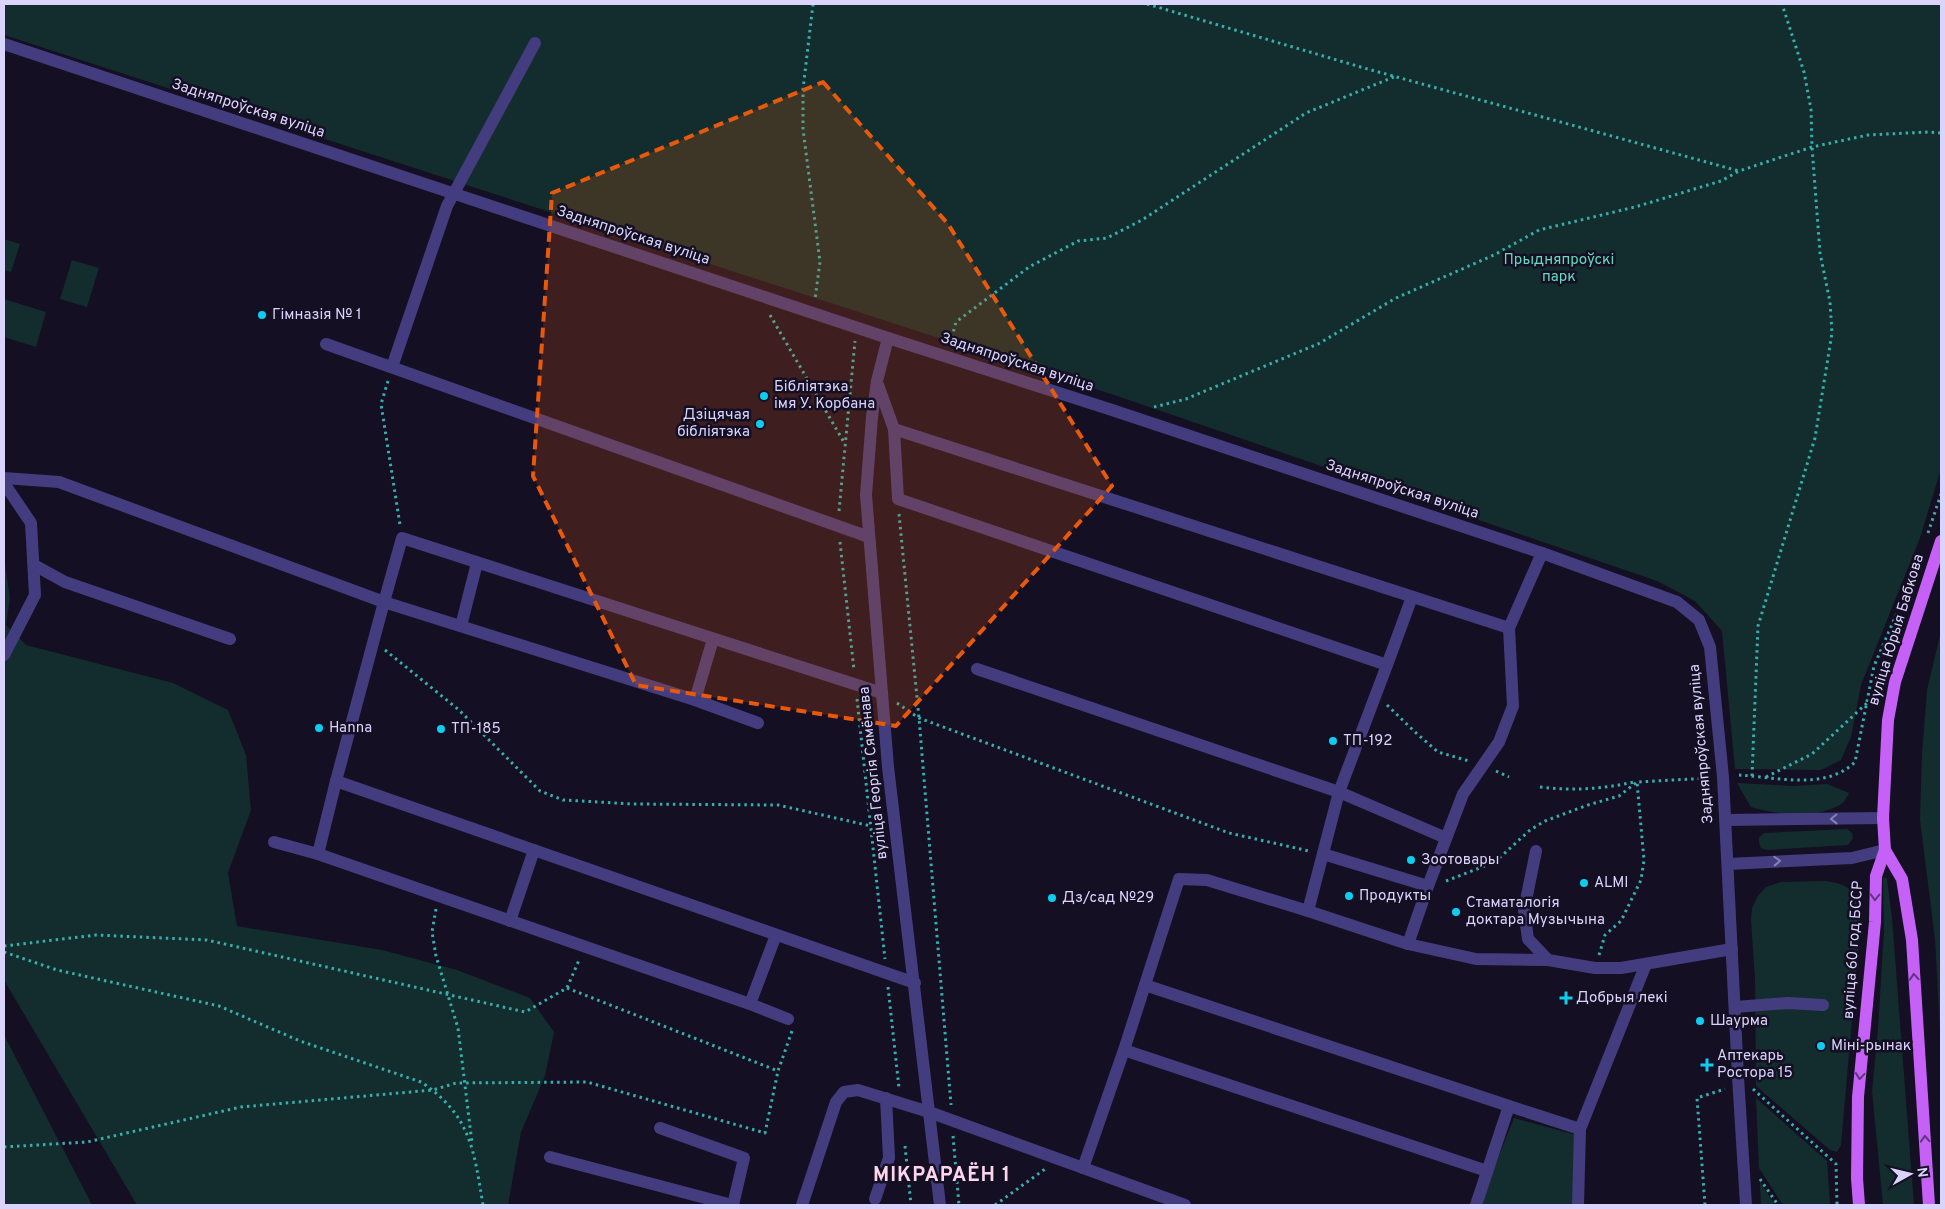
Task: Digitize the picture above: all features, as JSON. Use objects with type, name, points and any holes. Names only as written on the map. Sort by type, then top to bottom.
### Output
[{"type":"main road","name":"вуліца Юрыя Бабкова","points":[[1885,850],[1883,818],[1888,720],[1894,691],[1941,541]]},
{"type":"main road","name":"вуліца 60 год БССР","points":[[1859,1205],[1857,1178],[1858,1097],[1874,922],[1876,876],[1885,850]]},
{"type":"main road","points":[[1885,850],[1902,880],[1912,940],[1929,1205]]},
{"type":"street","name":"Задняпроўская вуліца","points":[[4,44],[1542,553],[1677,602],[1700,620],[1710,647],[1726,820],[1746,1205]]},
{"type":"street","points":[[392,367],[447,206],[535,44]]},
{"type":"street","name":"вуліца Георгія Сямёнава","points":[[888,338],[877,381],[872,417],[866,495],[888,767],[940,1205]]},
{"type":"street","points":[[326,344],[869,537]]},
{"type":"street","points":[[877,381],[894,429],[898,499],[1387,665]]},
{"type":"street","points":[[894,429],[1509,628]]},
{"type":"street","points":[[4,478],[59,482],[384,602],[695,700],[758,723]]},
{"type":"street","points":[[4,485],[31,523],[35,595],[4,655]]},
{"type":"street","points":[[318,854],[402,538],[882,693]]},
{"type":"street","points":[[1408,944],[1463,794],[1499,742],[1513,706],[1509,628],[1542,553]]},
{"type":"street","points":[[461,626],[477,563]]},
{"type":"street","points":[[34,565],[65,582],[230,639]]},
{"type":"street","points":[[1308,911],[1339,792],[1412,597]]},
{"type":"street","points":[[695,700],[713,639]]},
{"type":"street","points":[[977,669],[1339,792],[1446,838]]},
{"type":"street","points":[[336,781],[915,983]]},
{"type":"street","points":[[1726,820],[1883,818]]},
{"type":"street","points":[[274,842],[318,854],[788,1018]]},
{"type":"street","points":[[510,921],[534,850]]},
{"type":"street","points":[[1728,864],[1852,858],[1885,850]]},
{"type":"street","points":[[1536,851],[1524,910],[1528,939],[1548,960]]},
{"type":"street","points":[[1323,854],[1428,886]]},
{"type":"street","points":[[1083,1168],[1124,1050],[1179,879],[1207,880],[1408,944],[1476,959],[1548,960],[1595,968],[1621,968],[1732,949]]},
{"type":"street","points":[[750,1004],[776,935]]},
{"type":"street","points":[[1578,1205],[1580,1129],[1646,964]]},
{"type":"street","points":[[1145,985],[1580,1129]]},
{"type":"street","points":[[1735,1007],[1788,1003],[1823,1005]]},
{"type":"street","points":[[1124,1050],[1487,1171]]},
{"type":"street","points":[[802,1205],[836,1102],[844,1092],[858,1090],[930,1112],[1185,1205]]},
{"type":"street","points":[[875,1199],[889,1158],[886,1098]]},
{"type":"street","points":[[1476,1205],[1509,1106]]},
{"type":"street","points":[[550,1157],[732,1205],[744,1158],[660,1128]]},
{"type":"path","points":[[813,4],[803,89],[804,129],[820,262],[813,313]]},
{"type":"path","points":[[1147,4],[1396,76],[1739,171]]},
{"type":"path","points":[[1752,776],[1758,626],[1815,438],[1832,333],[1830,302],[1820,253],[1812,147],[1812,109],[1804,72],[1782,4]]},
{"type":"path","points":[[947,357],[956,322],[1029,267],[1078,241],[1107,238],[1142,220],[1306,113],[1396,76]]},
{"type":"path","points":[[1149,408],[1186,399],[1246,376],[1318,344],[1396,298],[1494,255],[1539,230],[1634,207],[1720,180],[1739,171],[1812,147],[1868,136],[1928,132],[1941,133]]},
{"type":"path","points":[[778,316],[769,313],[845,444]]},
{"type":"path","points":[[846,338],[884,351]]},
{"type":"path","points":[[855,341],[838,526],[900,1103]]},
{"type":"path","points":[[392,367],[381,404],[402,538]]},
{"type":"path","points":[[1926,538],[1941,494]]},
{"type":"path","points":[[898,499],[919,718],[960,1205]]},
{"type":"path","points":[[1739,775],[1794,780],[1831,778],[1849,768],[1855,762],[1874,666],[1914,575]]},
{"type":"path","points":[[374,642],[459,710],[540,791],[563,800],[632,804],[778,805],[870,826]]},
{"type":"path","points":[[882,693],[919,718],[1229,833],[1323,854]]},
{"type":"path","points":[[1376,694],[1438,752],[1483,766]]},
{"type":"path","points":[[1766,778],[1812,754],[1867,703]]},
{"type":"path","points":[[1540,787],[1566,790],[1612,787],[1637,782],[1711,778]]},
{"type":"path","points":[[1595,968],[1606,936],[1621,921],[1641,880],[1644,860],[1637,782]]},
{"type":"path","points":[[439,896],[432,932],[436,956],[458,1028],[473,1149],[483,1205]]},
{"type":"path","points":[[4,946],[96,935],[206,940],[525,1012],[567,988],[585,947]]},
{"type":"path","points":[[4,952],[57,970],[219,1006],[300,1041],[421,1082],[433,1090],[462,1121],[473,1149]]},
{"type":"path","points":[[567,988],[778,1071]]},
{"type":"path","points":[[4,1147],[87,1142],[241,1107],[433,1090],[456,1083],[587,1082],[765,1132],[778,1071],[794,1027],[788,1018]]},
{"type":"path","points":[[1705,1205],[1697,1098],[1726,1088],[1726,1082]]},
{"type":"path","points":[[1755,1100],[1755,1091],[1836,1164],[1837,1205]]},
{"type":"path","points":[[904,1140],[911,1205]]},
{"type":"path","points":[[995,1205],[1047,1167],[1067,1162]]},
{"type":"path","points":[[1757,1174],[1778,1205]]},
{"type":"highlighted area","points":[[823,82],[948,224],[1112,486],[896,726],[636,685],[533,476],[552,193]]},
{"type":"green space","name":"Прыдняпроўскі парк","points":[[4,4],[1941,4],[1941,469],[1920,538],[1861,685],[1851,737],[1841,760],[1821,770],[1735,769],[1722,631],[1695,601],[1657,581],[1114,395],[4,35]]},
{"type":"green space","points":[[4,239],[20,244],[11,272],[4,270]]},
{"type":"green space","points":[[72,260],[99,268],[87,307],[60,299]]},
{"type":"green space","points":[[4,299],[46,312],[36,347],[4,337]]},
{"type":"green space","points":[[4,557],[10,598],[6,625],[26,645],[173,683],[228,710],[246,755],[251,810],[228,873],[237,926],[382,950],[457,970],[530,998],[554,1032],[545,1076],[521,1132],[508,1205],[137,1205],[4,980]]},
{"type":"green space","points":[[1941,631],[1941,1050],[1935,939],[1920,820],[1922,754],[1927,690]]},
{"type":"green space","points":[[1737,783],[1793,786],[1827,784],[1849,793],[1841,804],[1830,809],[1808,814],[1784,814],[1751,807]]},
{"type":"green space","points":[[1847,829],[1852,833],[1853,838],[1848,845],[1766,850],[1761,848],[1759,843],[1759,837],[1764,833]]},
{"type":"green space","points":[[1885,877],[1887,879],[1892,918],[1914,1205],[1883,1205],[1872,1091],[1884,931],[1883,879]]},
{"type":"green space","points":[[1825,881],[1841,884],[1851,891],[1855,896],[1861,918],[1841,1145],[1837,1152],[1830,1150],[1756,1086],[1752,908],[1758,896],[1766,887],[1781,882]]},
{"type":"green space","points":[[4,1035],[92,1205],[4,1205]]},
{"type":"green space","points":[[1756,1098],[1827,1161],[1830,1205],[1783,1205],[1759,1168]]},
{"type":"green space","points":[[1514,1118],[1580,1136],[1578,1205],[1479,1205]]},
{"type":"green space","points":[[1760,1182],[1775,1205],[1761,1205]]},
{"type":"place","name":"Гімназія № 1","points":[[262,315]]},
{"type":"place","name":"Бібліятэка імя У. Корбана","points":[[764,396]]},
{"type":"place","name":"Дзіцячая бібліятэка","points":[[760,424]]},
{"type":"place","name":"Hanna","points":[[319,728]]},
{"type":"place","name":"ТП-185","points":[[441,729]]},
{"type":"place","name":"ТП-192","points":[[1333,741]]},
{"type":"place","name":"Зоотовары","points":[[1411,860]]},
{"type":"place","name":"ALMI","points":[[1584,883]]},
{"type":"place","name":"Продукты","points":[[1349,896]]},
{"type":"place","name":"Дз/сад №29","points":[[1052,898]]},
{"type":"place","name":"Стаматалогія доктара Музычына","points":[[1456,912]]},
{"type":"place","name":"Добрыя лекі","points":[[1566,998]]},
{"type":"place","name":"Шаурма","points":[[1700,1021]]},
{"type":"place","name":"Міні-рынак","points":[[1821,1046]]},
{"type":"place","name":"Аптекарь Ростора 15","points":[[1707,1065]]},
{"type":"district","name":"МІКРАРАЁН 1","points":[[942,1176]]}]
